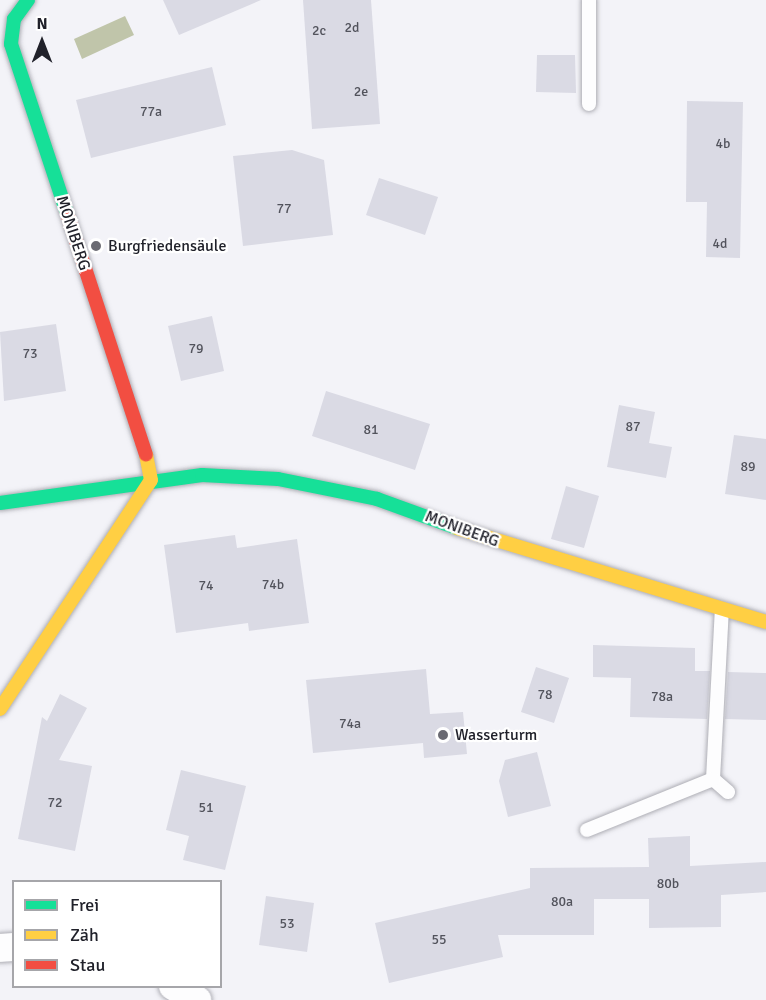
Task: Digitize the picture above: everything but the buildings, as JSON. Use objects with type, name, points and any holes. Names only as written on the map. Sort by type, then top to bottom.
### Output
[{"type":"street","name":"MONIBERG","points":[[14,9],[11,44],[144,446],[151,480]]},
{"type":"street","name":"MONIBERG","points":[[0,503],[124,488],[151,480],[202,475],[278,479],[377,498],[522,551],[766,622]]},
{"type":"street","points":[[0,709],[151,480]]},
{"type":"street","points":[[175,988],[196,1000]]},
{"type":"lane","points":[[589,0],[590,104]]},
{"type":"lane","points":[[713,778],[722,610]]},
{"type":"lane","points":[[713,778],[728,792]]},
{"type":"lane","points":[[588,830],[713,778]]},
{"type":"shaded area","points":[[125,16],[134,35],[82,59],[74,39]]},
{"type":"traffic: fast","points":[[28,0],[14,19],[11,44],[67,213]]},
{"type":"traffic: fast","points":[[0,503],[202,475],[278,479],[377,499],[457,528]]},
{"type":"traffic: slow","points":[[0,709],[151,480],[146,454]]},
{"type":"traffic: slow","points":[[457,528],[766,622]]},
{"type":"traffic: jam","points":[[67,213],[146,454]]},
{"type":"place","name":"Burgfriedensäule","points":[[96,246]]},
{"type":"place","name":"Wasserturm","points":[[443,735]]}]
